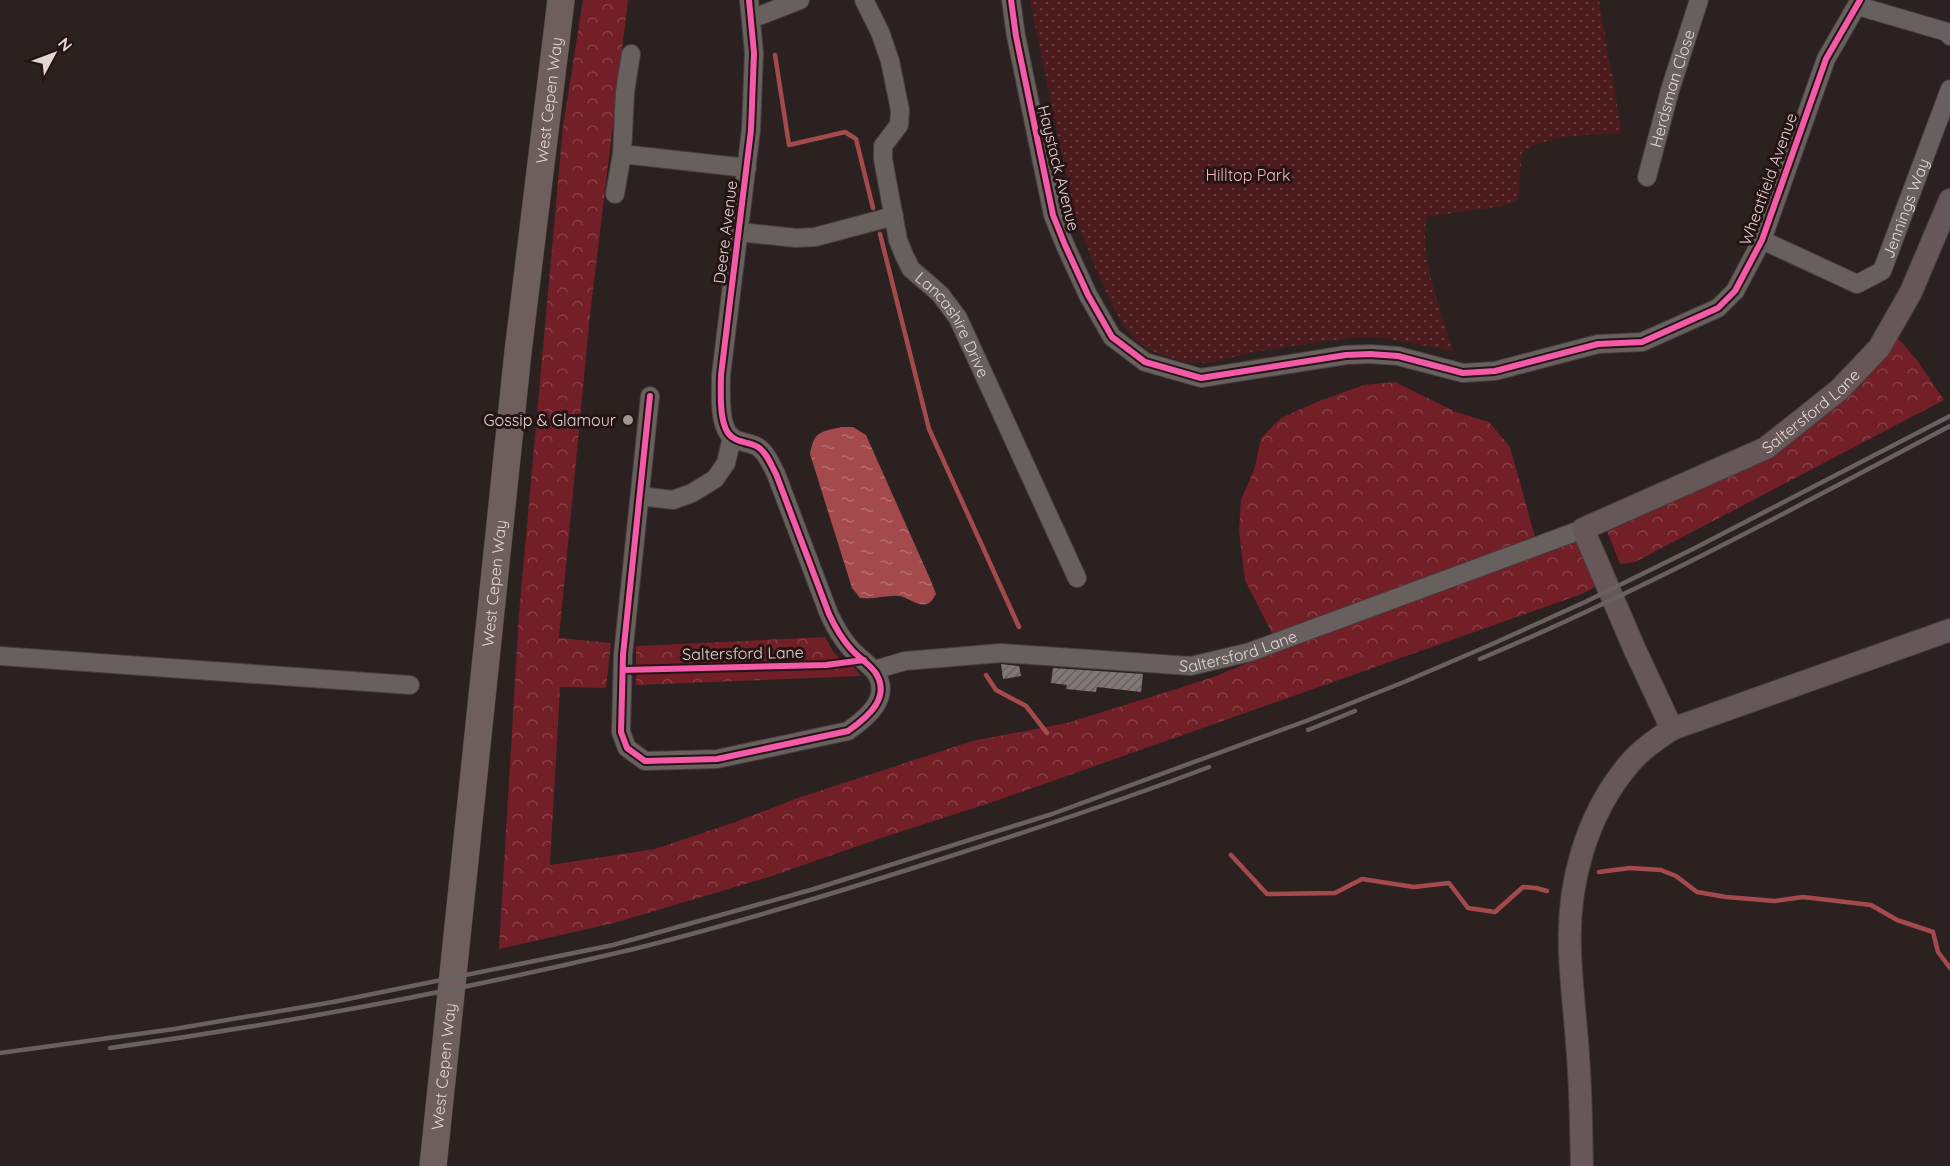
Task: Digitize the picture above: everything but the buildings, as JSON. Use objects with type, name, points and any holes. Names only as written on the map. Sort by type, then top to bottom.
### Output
[{"type":"highway","name":"West Cepen Way","points":[[433,1166],[518,352],[561,0]]},
{"type":"main road","name":"Saltersford Lane","points":[[1583,529],[1766,448],[1839,390],[1879,348],[1911,292],[1950,200]]},
{"type":"main road","points":[[1583,529],[1672,729]]},
{"type":"main road","points":[[1582,1166],[1578,1058],[1569,950],[1571,906],[1577,868],[1594,823],[1611,788],[1630,763],[1650,743],[1672,729],[1950,630]]},
{"type":"street","name":"Deere Avenue","points":[[732,437],[726,430],[720,403],[721,375],[751,130],[754,53],[749,0]]},
{"type":"street","points":[[751,19],[800,0]]},
{"type":"street","name":"Lancashire Drive","points":[[864,0],[880,32],[900,110],[899,125],[883,146],[883,159],[898,240],[911,269],[940,294],[958,318],[1077,578]]},
{"type":"street","name":"Haystack Avenue","points":[[1011,0],[1018,46],[1053,215],[1088,295],[1112,337],[1145,362],[1201,378],[1346,355]]},
{"type":"street","name":"Herdsman Close","points":[[1647,177],[1670,90],[1699,0]]},
{"type":"street","points":[[1859,3],[1947,32],[1950,36]]},
{"type":"street","name":"Wheatfield Avenue","points":[[1346,355],[1398,356],[1463,373],[1495,371],[1598,344],[1642,342],[1718,308],[1735,291],[1762,240],[1826,59],[1859,3]]},
{"type":"street","points":[[615,194],[622,154],[625,92],[632,54]]},
{"type":"street","name":"Jennings Way","points":[[1762,240],[1857,284],[1882,271],[1950,89]]},
{"type":"street","points":[[622,154],[747,168]]},
{"type":"street","points":[[739,232],[796,238],[815,237],[894,216]]},
{"type":"street","points":[[640,496],[673,500],[692,493],[715,479],[726,463],[732,437],[757,446],[767,457],[776,474],[838,633],[852,651],[874,670],[880,682],[882,693],[875,709],[848,731],[717,759],[645,761],[627,748],[621,732],[623,654],[650,396]]},
{"type":"street","name":"Saltersford Lane","points":[[874,670],[905,661],[1001,653],[1191,666],[1250,652],[1583,529]]},
{"type":"street","points":[[0,657],[410,685]]},
{"type":"green space","points":[[583,0],[628,0],[590,315],[559,638],[611,643],[606,688],[560,687],[550,865],[655,849],[795,799],[972,741],[1067,723],[1173,690],[1216,676],[1280,649],[1576,538],[1597,586],[1582,594],[993,802],[769,877],[614,923],[499,949],[519,614],[563,126]]},
{"type":"green space","name":"Hilltop Park","points":[[1030,0],[1599,0],[1622,133],[1583,135],[1534,146],[1522,152],[1518,200],[1503,206],[1427,217],[1425,233],[1428,267],[1453,351],[1383,338],[1356,337],[1253,352],[1210,363],[1186,362],[1158,354],[1137,342],[1124,327],[1093,263],[1073,210]]},
{"type":"green space","points":[[1897,337],[1917,360],[1944,400],[1635,562],[1620,564],[1607,531],[1735,472]]},
{"type":"green space","points":[[1395,382],[1456,412],[1489,422],[1510,447],[1535,537],[1273,635],[1245,580],[1239,531],[1241,500],[1255,467],[1261,438],[1281,418],[1319,401],[1364,385]]},
{"type":"green space","points":[[825,637],[840,659],[852,665],[861,676],[636,685],[636,646]]},
{"type":"water","points":[[841,427],[853,427],[866,435],[936,594],[927,604],[923,605],[899,596],[860,598],[852,588],[810,454],[813,441],[819,434]]},
{"type":"waterway","points":[[775,55],[789,145],[845,132],[856,139],[873,208]]},
{"type":"waterway","points":[[880,234],[929,429],[1019,627]]},
{"type":"waterway","points":[[986,675],[996,690],[1026,706],[1047,733]]},
{"type":"waterway","points":[[1231,855],[1267,894],[1335,893],[1362,879],[1414,887],[1449,883],[1468,908],[1495,912],[1523,887],[1547,891]]},
{"type":"waterway","points":[[1599,872],[1630,868],[1661,870],[1676,876],[1697,892],[1726,897],[1775,901],[1803,897],[1871,905],[1897,920],[1933,932],[1938,952],[1950,968]]},
{"type":"railway","points":[[0,1053],[174,1029],[333,1002],[613,945],[814,889],[1052,814],[1306,721],[1490,645],[1693,549],[1950,416]]},
{"type":"railway","points":[[1480,659],[1659,577],[1950,426]]},
{"type":"railway","points":[[1308,730],[1355,711]]},
{"type":"railway","points":[[110,1048],[367,1006],[494,981],[657,943],[764,914],[945,858],[1097,808],[1209,767]]},
{"type":"cycle path","points":[[650,396],[623,655],[621,732],[627,748],[645,761],[717,759],[848,731],[875,706],[881,690],[880,681],[875,672],[847,645],[829,614],[776,474],[764,452],[752,444],[732,437],[722,417],[721,375],[751,130],[754,53],[749,0]]},
{"type":"cycle path","points":[[1011,0],[1016,36],[1053,215],[1088,295],[1112,337],[1145,362],[1201,378],[1346,355],[1370,354],[1398,356],[1463,373],[1495,371],[1598,344],[1642,342],[1718,308],[1735,291],[1762,240],[1826,59],[1860,0]]},
{"type":"cycle path","points":[[623,670],[826,665],[864,660]]},
{"type":"place","name":"Gossip & Glamour","points":[[628,420]]}]
